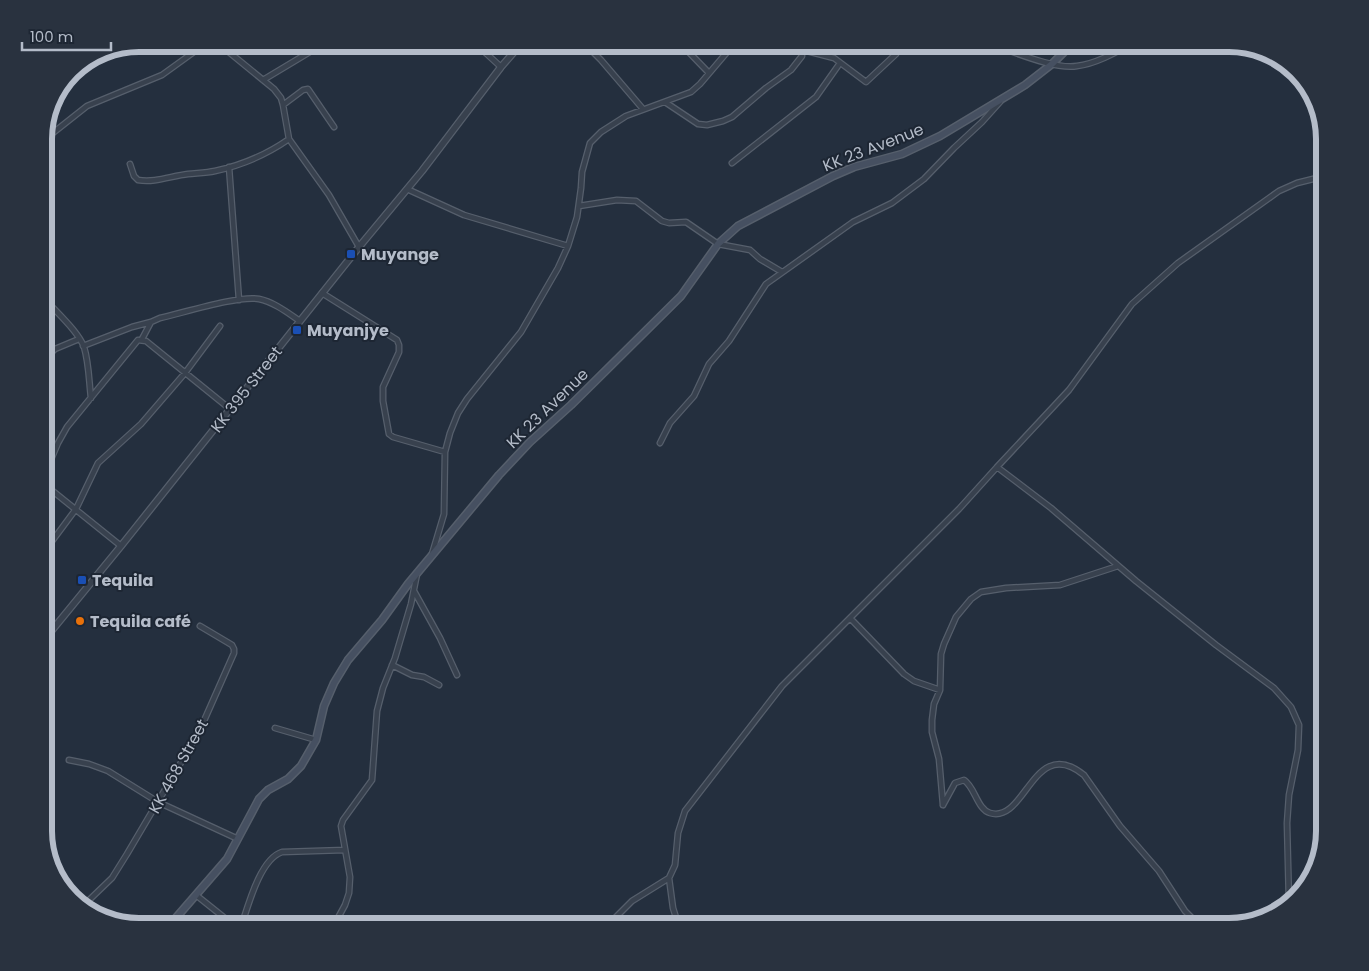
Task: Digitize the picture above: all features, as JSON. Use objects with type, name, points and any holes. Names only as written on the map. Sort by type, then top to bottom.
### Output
[{"type":"main road","name":"KK 23 Avenue","points":[[179,918],[227,859],[259,799],[268,790],[288,779],[301,766],[316,740],[324,706],[334,683],[348,660],[382,620],[431,555],[511,462],[681,296],[718,244],[738,226],[810,187],[854,167],[902,154],[916,148],[974,116],[1025,85],[1064,52]]},
{"type":"street","points":[[53,133],[87,106],[162,75],[194,52]]},
{"type":"street","points":[[229,52],[264,80],[281,98],[289,139],[329,195],[359,247]]},
{"type":"street","points":[[264,80],[310,52]]},
{"type":"street","points":[[485,52],[501,66]]},
{"type":"street","name":"KK 395 Street","points":[[53,629],[300,320],[407,190],[501,66],[514,52]]},
{"type":"street","points":[[593,52],[643,109]]},
{"type":"street","points":[[689,52],[709,73]]},
{"type":"street","points":[[431,555],[444,514],[445,452],[450,433],[458,413],[521,332],[558,268],[568,246],[579,206],[582,172],[590,143],[601,132],[626,116],[691,92],[727,52]]},
{"type":"street","points":[[665,102],[698,124],[707,125],[723,121],[732,117],[791,70],[802,56],[803,52]]},
{"type":"street","points":[[811,52],[834,58],[866,82],[897,52]]},
{"type":"street","points":[[1015,52],[1052,64],[1076,67],[1115,52]]},
{"type":"street","points":[[732,164],[816,97],[840,63]]},
{"type":"street","points":[[283,105],[302,90],[308,89],[334,127]]},
{"type":"street","points":[[660,443],[670,423],[694,396],[710,364],[729,341],[766,284],[853,222],[892,203],[924,178],[982,122],[1002,99]]},
{"type":"street","points":[[130,164],[134,176],[138,180],[160,180],[212,171],[259,158],[289,139]]},
{"type":"street","points":[[229,167],[239,300]]},
{"type":"street","points":[[676,918],[669,878],[675,865],[678,833],[685,811],[782,686],[960,509],[996,467],[1069,390],[1132,304],[1172,269],[1279,191],[1297,183],[1316,178]]},
{"type":"street","points":[[407,190],[464,215],[568,246]]},
{"type":"street","points":[[579,206],[617,200],[636,201],[662,221],[669,223],[683,221],[718,244],[750,250],[760,259],[782,272]]},
{"type":"street","points":[[322,293],[397,340],[399,352],[383,387],[383,401],[389,434],[393,437],[445,452]]},
{"type":"street","points":[[83,346],[160,318],[239,300],[258,299],[269,302],[300,320]]},
{"type":"street","points":[[53,309],[83,346],[88,364],[91,398]]},
{"type":"street","points":[[53,455],[68,427],[138,340],[142,339],[151,322]]},
{"type":"street","points":[[53,540],[76,509],[98,463],[141,424],[185,373],[220,326]]},
{"type":"street","points":[[53,351],[79,339]]},
{"type":"street","points":[[142,339],[230,409]]},
{"type":"street","points":[[996,467],[1051,508],[1118,566],[1216,645],[1274,688],[1291,707],[1299,725],[1298,750],[1289,795],[1287,823],[1289,895]]},
{"type":"street","points":[[53,491],[121,546]]},
{"type":"street","points":[[1118,566],[1060,586],[1006,588],[981,592],[970,599],[956,617],[941,654],[940,690],[934,704],[932,720],[932,732],[940,759],[943,805],[955,784],[964,780],[968,783],[982,807],[988,813],[996,813],[1006,810],[1018,800],[1042,770],[1052,765],[1063,764],[1076,769],[1084,775],[1120,826],[1159,871],[1185,911],[1192,918]]},
{"type":"street","points":[[338,918],[345,906],[349,893],[350,877],[341,826],[343,820],[372,780],[377,711],[414,591],[418,572]]},
{"type":"street","points":[[414,591],[440,638],[457,675]]},
{"type":"street","points":[[850,618],[904,674],[914,681],[940,690]]},
{"type":"street","name":"KK 468 Street","points":[[88,901],[112,878],[199,732],[234,649],[232,645],[200,626]]},
{"type":"street","points":[[392,665],[439,685]]},
{"type":"street","points":[[275,728],[316,740]]},
{"type":"street","points":[[69,760],[89,764],[108,771],[158,802],[238,839]]},
{"type":"street","points":[[244,918],[261,873],[268,860],[275,854],[282,852],[345,850]]},
{"type":"street","points":[[615,918],[632,901],[669,878]]},
{"type":"street","points":[[196,895],[225,918]]},
{"type":"place","name":"Muyange","points":[[351,254]]},
{"type":"place","name":"Muyanjye","points":[[297,330]]},
{"type":"place","name":"Tequila","points":[[82,580]]},
{"type":"place","name":"Tequila café","points":[[80,621]]}]
